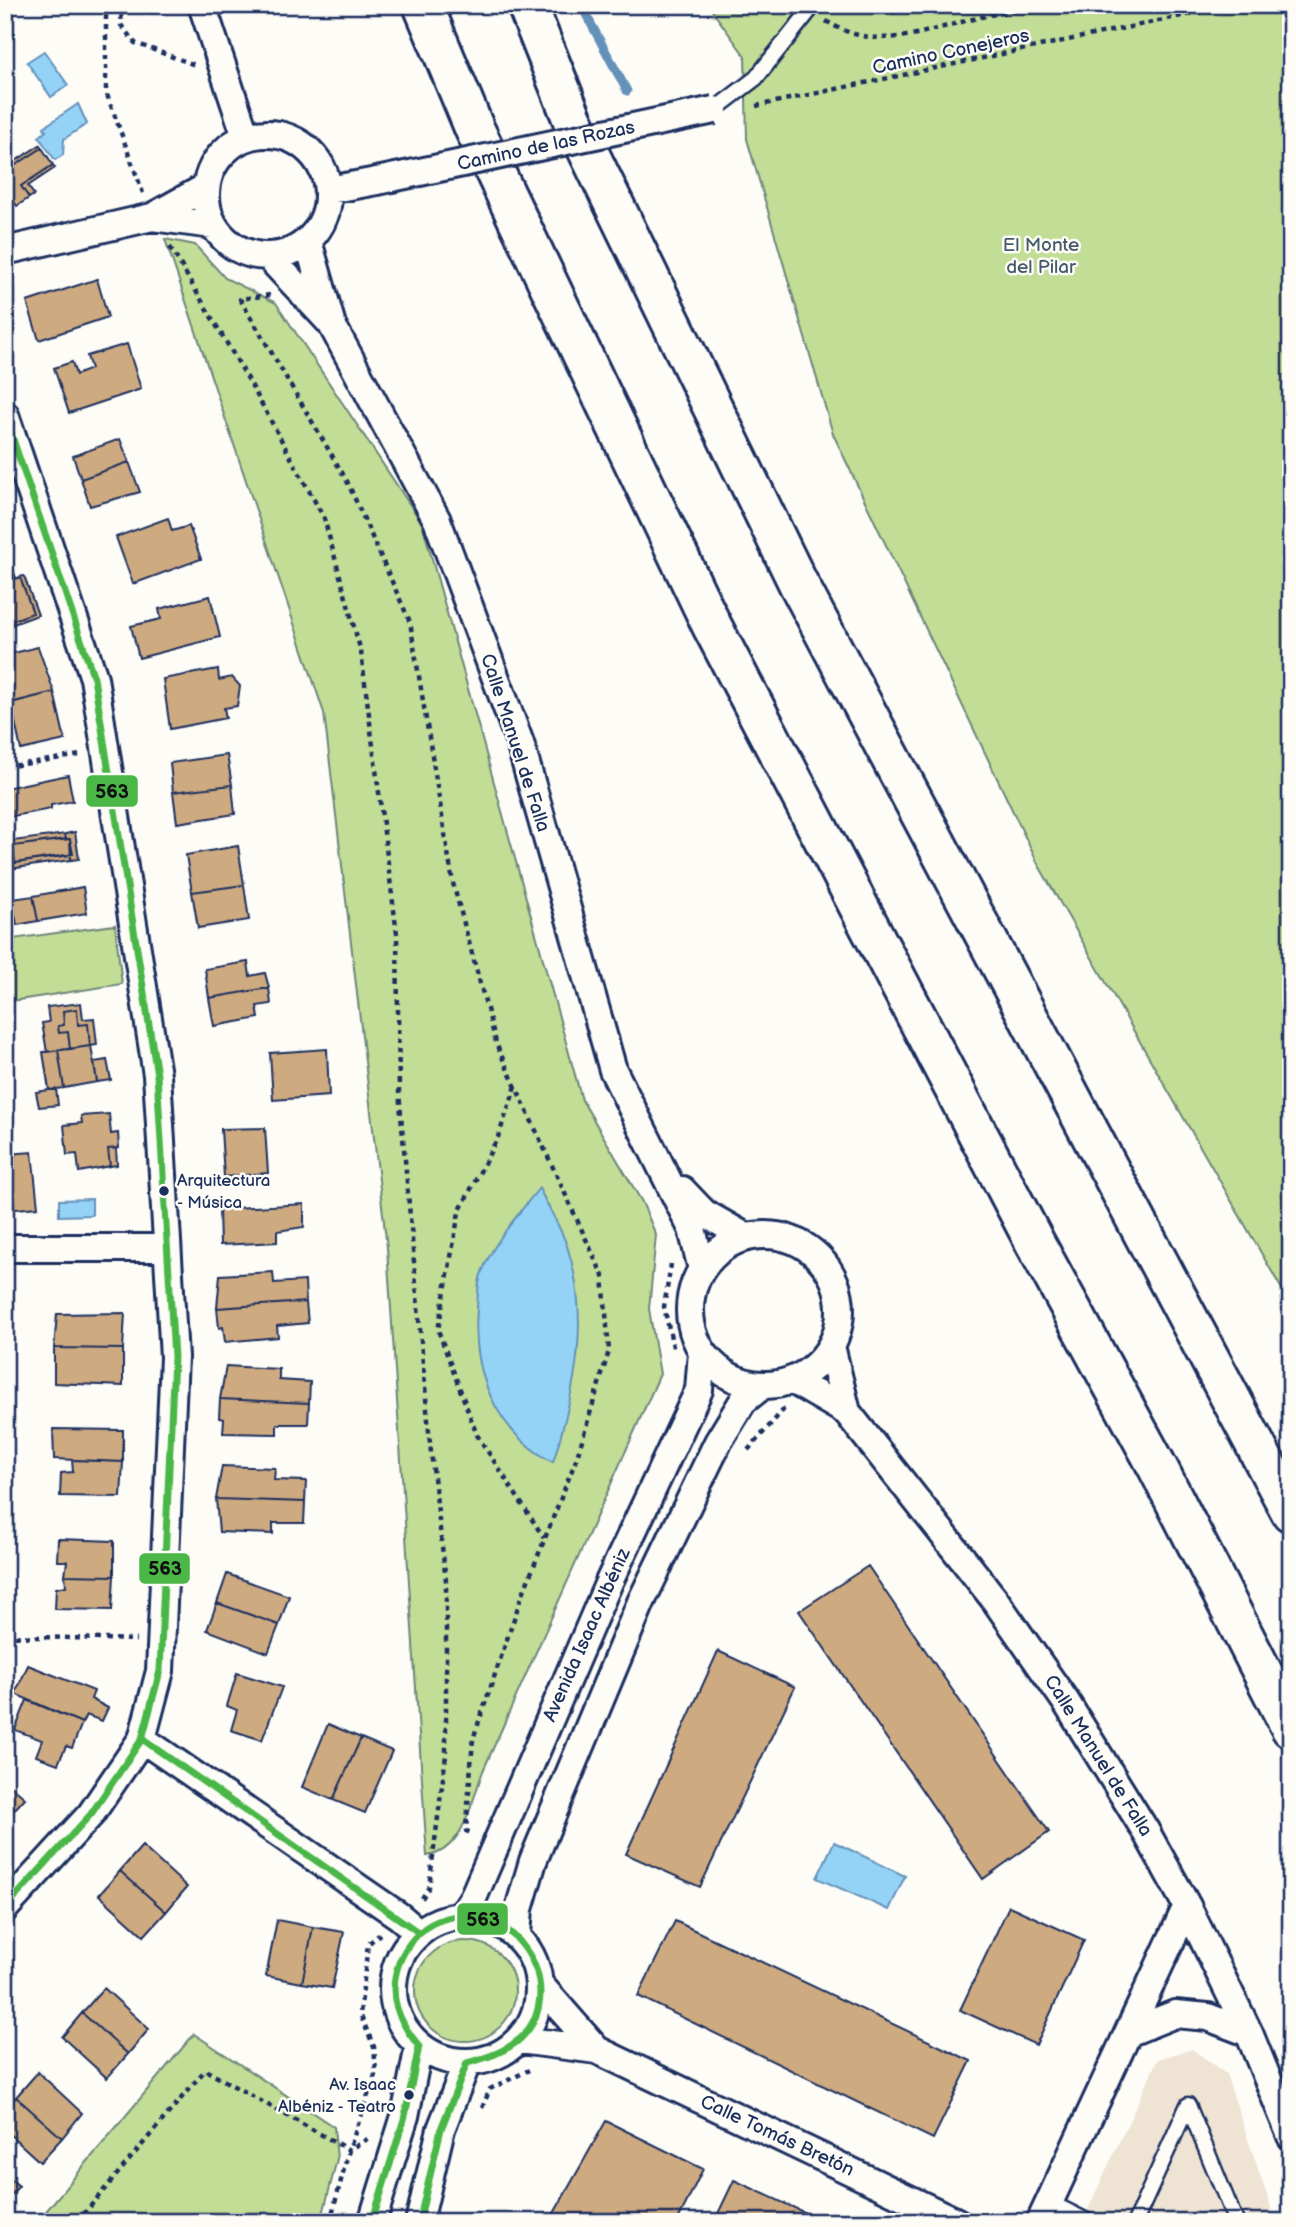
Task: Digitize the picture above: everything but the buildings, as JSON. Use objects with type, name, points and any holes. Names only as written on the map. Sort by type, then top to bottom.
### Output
[{"type":"highway","points":[[423,5],[475,130],[712,626],[1291,1728]]},
{"type":"highway","points":[[527,5],[572,118],[797,583],[1291,1513]]},
{"type":"highway","points":[[1273,1693],[1291,1752]]},
{"type":"street","points":[[202,5],[246,137]]},
{"type":"street","name":"Camino de las Rozas","points":[[329,190],[714,110]]},
{"type":"street","points":[[265,133],[284,135],[301,143],[315,156],[325,172],[329,190],[327,209],[320,226],[308,241],[290,252],[269,257],[237,249],[223,238],[213,225],[206,206],[206,187],[213,166],[227,148],[246,137],[265,133]]},
{"type":"street","points":[[5,251],[152,217],[206,187]]},
{"type":"street","points":[[152,217],[213,225]]},
{"type":"street","name":"Calle Manuel de Falla","points":[[308,241],[332,325],[437,520],[520,743],[613,1070],[692,1229],[702,1269]]},
{"type":"street","name":"Calle Manuel de Falla","points":[[269,257],[332,325]]},
{"type":"street","points":[[5,415],[94,678],[157,1075],[174,1357],[160,1671],[142,1739],[91,1814],[5,1908]]},
{"type":"street","name":"Calle Manuel de Falla","points":[[666,1173],[704,1213],[746,1237]]},
{"type":"street","points":[[767,1234],[789,1238],[809,1248],[824,1263],[835,1282],[841,1303],[839,1325],[831,1346],[815,1366],[792,1380],[763,1385],[739,1381],[719,1370],[702,1352],[691,1325],[691,1296],[702,1269],[721,1249],[746,1237],[767,1234]]},
{"type":"street","points":[[5,1248],[166,1248]]},
{"type":"street","name":"Calle Manuel de Falla","points":[[831,1346],[846,1412]]},
{"type":"street","name":"Avenida Isaac Albéniz","points":[[462,1914],[473,1898],[497,1845],[609,1582],[699,1390],[702,1352]]},
{"type":"street","name":"Calle Manuel de Falla","points":[[792,1380],[846,1412],[995,1600],[1087,1737],[1145,1829],[1187,1906],[1249,2033],[1291,2136]]},
{"type":"street","name":"Avenida Isaac Albéniz","points":[[517,1934],[519,1909],[533,1861],[640,1602],[718,1442],[743,1401],[763,1385]]},
{"type":"street","points":[[142,1739],[409,1924],[462,1914],[492,1919],[517,1934],[534,1958],[541,1986],[536,2015],[520,2040],[496,2057],[467,2063],[442,2059],[419,2046],[403,2026],[394,2002],[393,1976],[409,1924]]},
{"type":"street","points":[[1044,2212],[1187,1906]]},
{"type":"street","name":"Calle Tomás Bretón","points":[[541,1986],[597,2050]]},
{"type":"street","points":[[1128,2033],[1175,2014],[1208,2017],[1249,2033]]},
{"type":"street","name":"Calle Tomás Bretón","points":[[520,2040],[597,2050],[957,2222]]},
{"type":"street","points":[[372,2222],[405,2116],[419,2046]]},
{"type":"street","points":[[419,2222],[441,2129],[467,2063]]},
{"type":"lane","points":[[714,110],[756,78],[811,8]]},
{"type":"lane","points":[[1135,2222],[1188,2105],[1236,2222]]},
{"type":"lane","points":[[1044,2212],[1089,2222]]},
{"type":"path","points":[[106,5],[106,92],[152,217],[248,379],[324,518],[361,652],[397,934],[399,1092],[430,1443],[446,1581],[446,1755],[429,1887],[409,1924],[368,1944],[360,2014],[374,2048],[376,2072],[349,2150],[330,2222]]},
{"type":"path","points":[[122,5],[121,26],[135,43],[198,66],[222,60]]},
{"type":"path","points":[[811,8],[839,29],[867,37],[915,37],[974,18],[1043,5]]},
{"type":"path","name":"Camino Conejeros","points":[[714,110],[766,105],[1234,5]]},
{"type":"path","points":[[281,294],[240,299],[347,481],[410,622],[453,883],[497,1046],[603,1276],[609,1351],[576,1460],[474,1739],[466,1831],[497,1845]]},
{"type":"path","points":[[5,767],[106,751]]},
{"type":"path","points":[[516,1086],[498,1137],[459,1212],[438,1330],[477,1434],[545,1539]]},
{"type":"path","points":[[5,1636],[162,1641]]},
{"type":"path","points":[[77,2222],[205,2070],[349,2150]]},
{"type":"shaded area","points":[[1192,2049],[1226,2074],[1276,2222],[1082,2222],[1158,2059]]},
{"type":"green space","name":"El Monte del Pilar","points":[[708,5],[1291,5],[1291,1305],[1038,864],[833,434],[747,139],[745,56]]},
{"type":"green space","points":[[165,239],[195,245],[225,278],[276,303],[422,523],[582,1100],[642,1202],[656,1235],[649,1309],[660,1374],[483,1771],[465,1823],[450,1845],[427,1856],[387,1248],[324,713]]},
{"type":"green space","points":[[115,925],[122,984],[5,1002],[5,940]]},
{"type":"green space","points":[[465,1941],[484,1944],[501,1955],[512,1972],[515,1991],[512,2010],[501,2027],[484,2038],[465,2041],[446,2038],[429,2027],[418,2010],[415,1991],[418,1972],[429,1955],[446,1944]]},
{"type":"green space","points":[[194,2034],[334,2127],[337,2159],[321,2222],[37,2222]]},
{"type":"water","points":[[44,51],[68,85],[51,97],[27,62]]},
{"type":"water","points":[[78,104],[87,124],[64,139],[63,155],[55,160],[39,137],[46,131],[44,127]]},
{"type":"water","points":[[539,1188],[567,1246],[578,1301],[579,1328],[573,1382],[553,1462],[516,1434],[502,1417],[491,1398],[484,1377],[476,1332],[478,1290],[482,1272],[500,1239]]},
{"type":"water","points":[[92,1199],[92,1215],[59,1216],[59,1200]]},
{"type":"water","points":[[834,1842],[905,1876],[889,1910],[817,1878]]},
{"type":"waterway","points":[[581,5],[627,91]]},
{"type":"transit line","name":"563","points":[[5,416],[94,678],[157,1075],[174,1357],[160,1671],[142,1739],[91,1814],[5,1908]]},
{"type":"transit line","name":"563","points":[[142,1739],[418,1932]]},
{"type":"transit line","name":"563","points":[[372,2222],[405,2116],[419,2046],[405,2027],[397,2007],[394,1986],[399,1963],[414,1938],[431,1924],[464,1916],[488,1920],[509,1932],[526,1950],[537,1971],[540,1995],[535,2018],[520,2039],[508,2048],[467,2063],[441,2129],[419,2222]]},
{"type":"place","name":"Arquitectura - Música","points":[[164,1191]]},
{"type":"place","name":"Av. Isaac Albéniz - Teatro","points":[[409,2095]]}]
